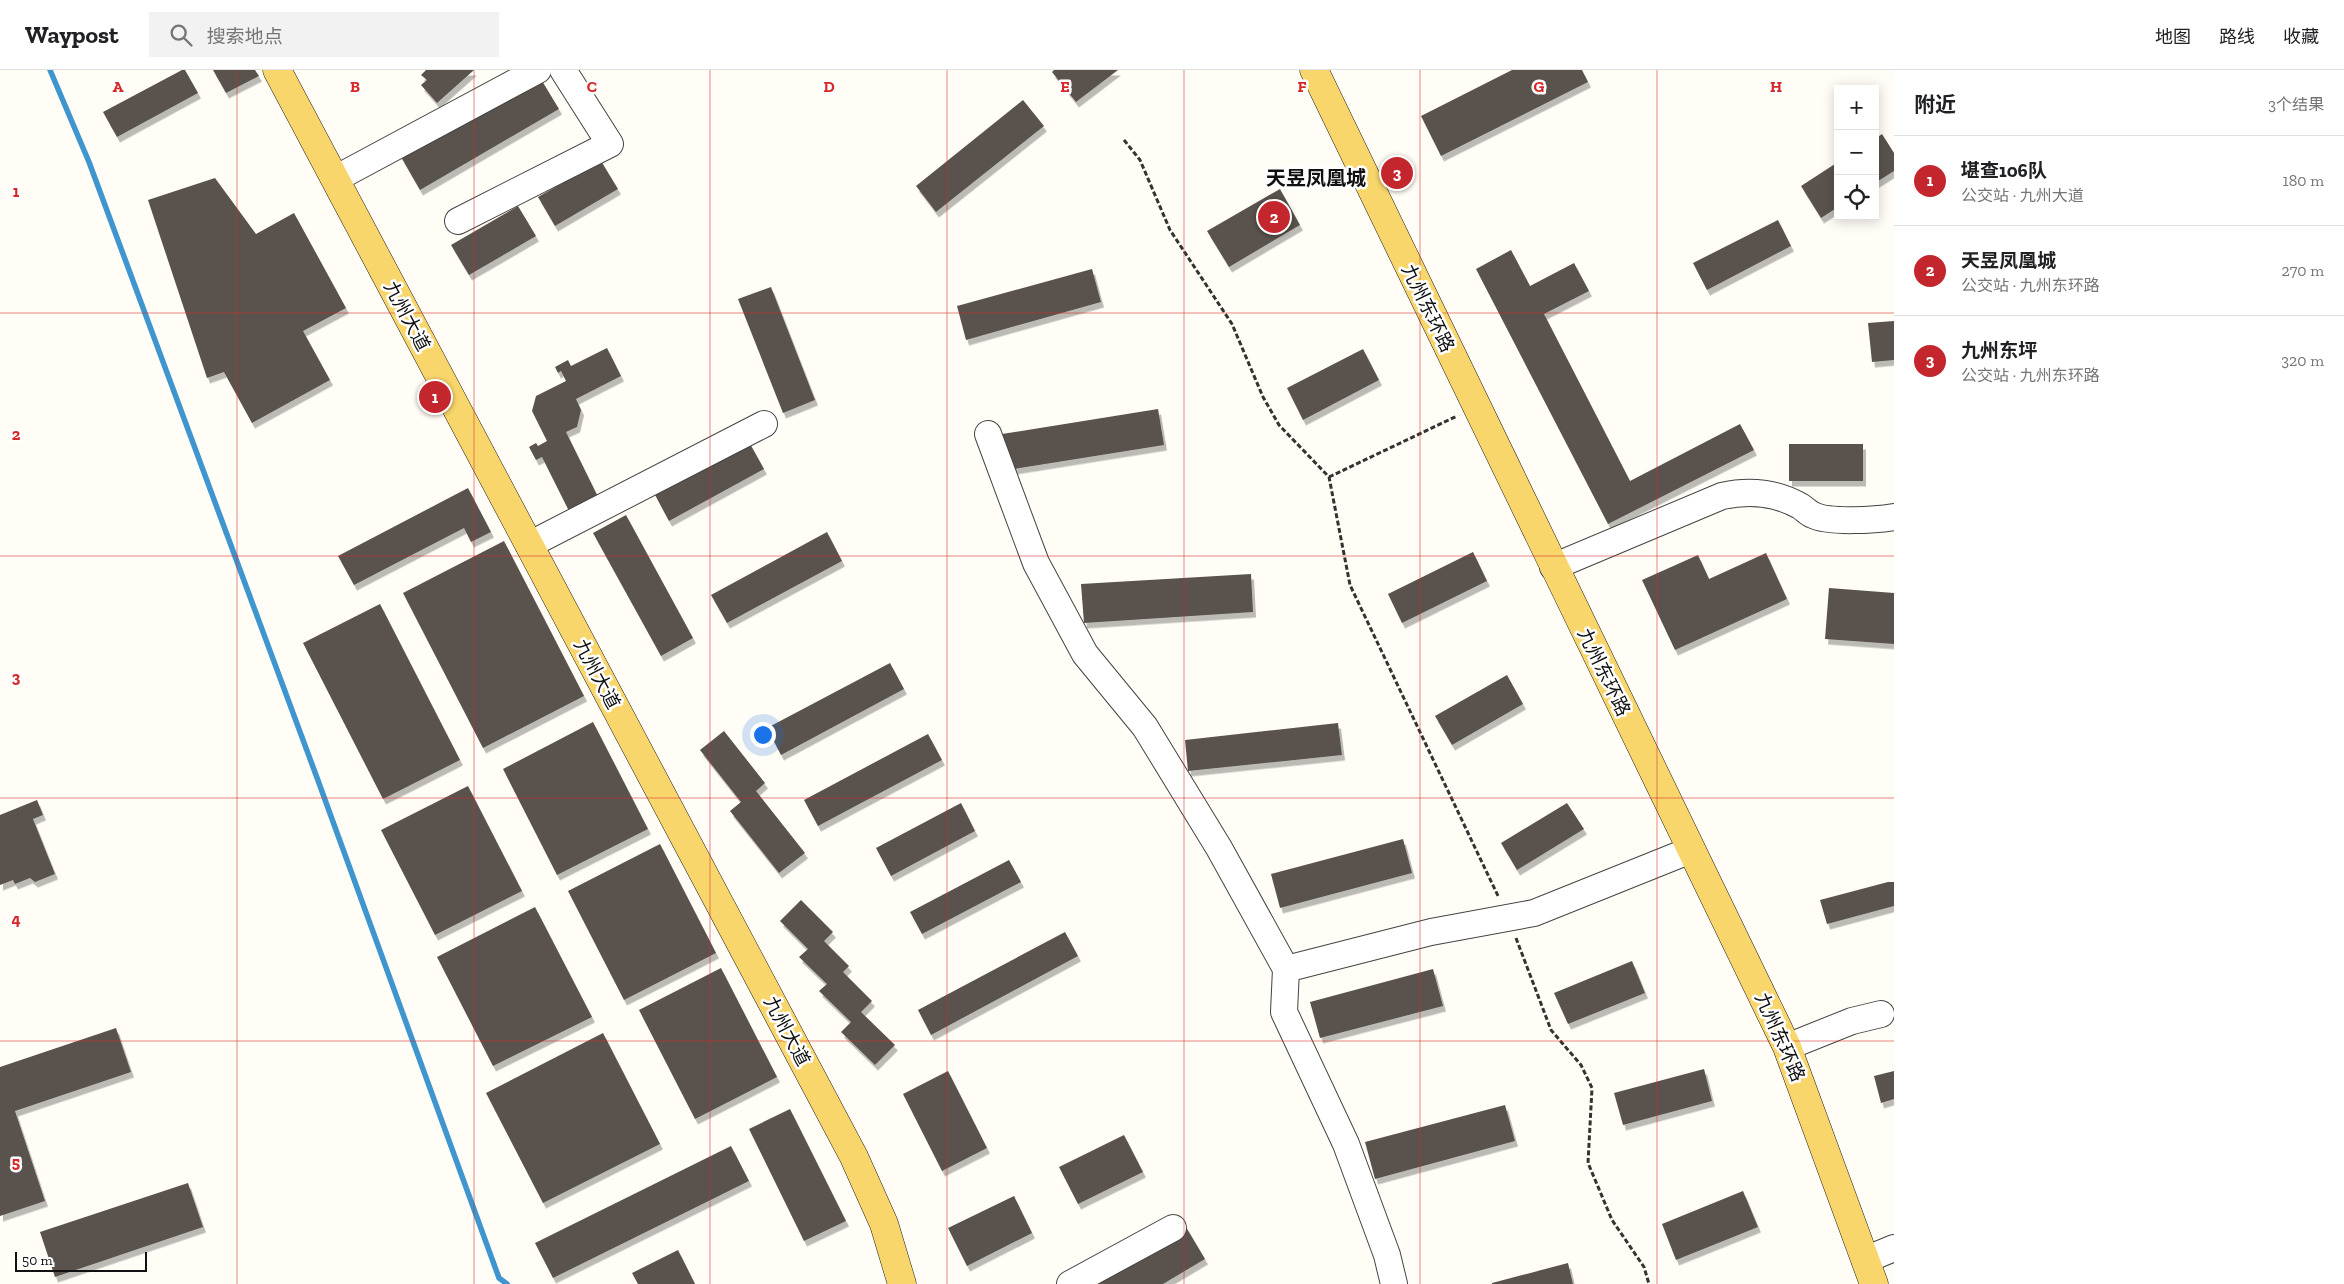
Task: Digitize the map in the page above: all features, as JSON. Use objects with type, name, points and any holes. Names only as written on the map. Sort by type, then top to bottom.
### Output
[{"type":"main road","points":[[264,70],[305,163],[393,318],[649,794],[826,1139],[872,1238],[883,1284]]},
{"type":"main road","name":"九州大道","points":[[277,70],[854,1157],[884,1224],[902,1284]]},
{"type":"main road","name":"九州东环路","points":[[1314,70],[1787,1047],[1869,1272]]},
{"type":"street","points":[[335,179],[538,70]]},
{"type":"street","points":[[458,222],[610,144],[563,70]]},
{"type":"street","points":[[529,545],[764,424]]},
{"type":"street","points":[[988,434],[1036,563],[1085,654],[1145,727],[1219,848],[1286,969],[1284,1012],[1346,1144],[1386,1255],[1394,1284]]},
{"type":"street","points":[[1553,567],[1722,496],[1735,493],[1750,492],[1778,496],[1803,508],[1814,516],[1858,520],[1894,517]]},
{"type":"street","points":[[1286,969],[1431,932],[1534,913],[1691,850]]},
{"type":"street","points":[[1787,1047],[1852,1021],[1882,1014]]},
{"type":"street","points":[[1070,1284],[1173,1228]]},
{"type":"street","points":[[1869,1272],[1894,1248]]},
{"type":"path","points":[[1124,140],[1140,160],[1170,230],[1232,324],[1262,397],[1278,425],[1329,477],[1350,585],[1508,918],[1550,1030],[1581,1066],[1592,1088],[1588,1163],[1612,1220],[1644,1267],[1649,1284]]},
{"type":"path","points":[[1329,477],[1476,407]]},
{"type":"building","points":[[185,70],[198,93],[117,137],[103,112]]},
{"type":"building","points":[[213,70],[255,70],[259,76],[226,93]]},
{"type":"building","points":[[426,70],[474,70],[437,103],[421,85],[427,80],[421,75]]},
{"type":"building","points":[[1054,70],[1118,70],[1076,102],[1052,72]]},
{"type":"building","points":[[1512,70],[1582,70],[1588,82],[1441,156],[1421,116]]},
{"type":"building","points":[[539,76],[559,109],[420,190],[401,157]]},
{"type":"building","points":[[1023,100],[1044,126],[936,212],[916,186]]},
{"type":"building","points":[[1882,134],[1894,153],[1894,171],[1879,180],[1879,175],[1879,136]]},
{"type":"building","points":[[601,161],[618,189],[555,226],[538,197]]},
{"type":"building","points":[[1834,165],[1834,210],[1821,218],[1801,186]]},
{"type":"building","points":[[215,178],[256,234],[294,213],[346,308],[303,331],[330,380],[252,423],[224,372],[207,378],[148,200]]},
{"type":"building","points":[[1280,189],[1300,225],[1229,267],[1207,231]]},
{"type":"building","points":[[518,206],[536,236],[469,275],[451,245]]},
{"type":"building","points":[[1778,220],[1791,246],[1707,290],[1693,263]]},
{"type":"building","points":[[1511,250],[1530,286],[1574,263],[1589,291],[1544,314],[1630,481],[1740,424],[1754,450],[1608,524],[1476,269]]},
{"type":"building","points":[[1092,269],[1101,302],[966,340],[957,306]]},
{"type":"building","points":[[771,287],[815,400],[783,413],[738,299]]},
{"type":"building","points":[[1894,321],[1894,360],[1872,362],[1868,323]]},
{"type":"building","points":[[607,348],[621,376],[576,399],[581,410],[577,427],[566,432],[601,503],[572,517],[542,457],[536,460],[529,447],[536,443],[538,446],[547,441],[532,411],[536,396],[566,381],[561,371],[558,373],[555,367],[568,360],[571,366]]},
{"type":"building","points":[[1363,349],[1379,380],[1303,420],[1287,388]]},
{"type":"building","points":[[1158,409],[1164,445],[1008,470],[1002,434]]},
{"type":"building","points":[[749,442],[764,469],[669,521],[654,493]]},
{"type":"building","points":[[1789,444],[1863,444],[1863,481],[1789,481]]},
{"type":"building","points":[[468,488],[491,532],[471,542],[464,528],[354,585],[338,556]]},
{"type":"building","points":[[626,515],[693,638],[661,656],[593,533]]},
{"type":"building","points":[[827,532],[842,561],[727,623],[711,595]]},
{"type":"building","points":[[504,541],[584,696],[483,748],[403,593]]},
{"type":"building","points":[[1473,552],[1487,581],[1402,623],[1388,594]]},
{"type":"building","points":[[1766,553],[1787,599],[1675,650],[1642,580],[1698,555],[1709,579]]},
{"type":"building","points":[[1251,574],[1253,612],[1084,623],[1081,584]]},
{"type":"building","points":[[1829,588],[1894,593],[1894,644],[1825,639]]},
{"type":"building","points":[[380,604],[460,760],[383,799],[303,643]]},
{"type":"building","points":[[890,663],[904,689],[781,755],[767,728]]},
{"type":"building","points":[[1507,675],[1523,704],[1452,745],[1435,716]]},
{"type":"building","points":[[593,722],[648,829],[557,875],[503,769]]},
{"type":"building","points":[[1338,723],[1342,755],[1188,771],[1185,740]]},
{"type":"building","points":[[724,731],[765,783],[756,791],[805,853],[779,873],[730,811],[741,802],[700,750]]},
{"type":"building","points":[[928,734],[942,760],[818,826],[804,800]]},
{"type":"building","points":[[468,786],[522,891],[435,935],[381,830]]},
{"type":"building","points":[[37,800],[43,815],[33,819],[55,874],[35,882],[30,878],[15,884],[13,880],[0,885],[0,815]]},
{"type":"building","points":[[961,803],[975,831],[891,876],[876,848]]},
{"type":"building","points":[[1567,803],[1584,829],[1517,870],[1501,843]]},
{"type":"building","points":[[1403,839],[1412,873],[1280,908],[1271,874]]},
{"type":"building","points":[[660,844],[716,953],[624,1000],[568,891]]},
{"type":"building","points":[[1009,860],[1021,882],[922,934],[910,912]]},
{"type":"building","points":[[1894,882],[1894,906],[1827,924],[1820,900]]},
{"type":"building","points":[[801,900],[833,932],[824,941],[849,966],[843,972],[872,1001],[861,1012],[895,1045],[875,1065],[841,1032],[851,1022],[819,991],[827,984],[799,957],[808,949],[780,921]]},
{"type":"building","points":[[535,907],[592,1017],[493,1066],[437,957]]},
{"type":"building","points":[[1065,932],[1078,956],[931,1035],[918,1010]]},
{"type":"building","points":[[1632,961],[1645,993],[1568,1024],[1554,993]]},
{"type":"building","points":[[721,968],[777,1077],[695,1119],[639,1010]]},
{"type":"building","points":[[1433,969],[1443,1006],[1320,1038],[1310,1002]]},
{"type":"building","points":[[116,1028],[131,1072],[15,1111],[45,1201],[0,1216],[0,1067]]},
{"type":"building","points":[[603,1033],[660,1144],[543,1203],[486,1093]]},
{"type":"building","points":[[1704,1069],[1712,1101],[1623,1125],[1614,1093]]},
{"type":"building","points":[[948,1071],[987,1148],[942,1171],[903,1094]]},
{"type":"building","points":[[1894,1071],[1894,1099],[1881,1103],[1874,1076]]},
{"type":"building","points":[[1505,1105],[1515,1141],[1375,1179],[1365,1142]]},
{"type":"building","points":[[790,1109],[846,1221],[804,1241],[749,1129]]},
{"type":"building","points":[[1124,1135],[1143,1172],[1078,1204],[1059,1167]]},
{"type":"building","points":[[731,1146],[749,1181],[553,1278],[535,1243]]},
{"type":"building","points":[[188,1183],[203,1227],[55,1277],[40,1232]]},
{"type":"building","points":[[1743,1191],[1758,1227],[1676,1260],[1662,1224]]},
{"type":"building","points":[[1014,1196],[1032,1233],[967,1266],[948,1228]]},
{"type":"building","points":[[1186,1227],[1205,1259],[1163,1284],[1089,1284]]},
{"type":"building","points":[[678,1250],[695,1284],[638,1284],[632,1273]]},
{"type":"building","points":[[1568,1263],[1573,1284],[1492,1284],[1492,1283]]},
{"type":"waterway","points":[[50,70],[89,162],[316,775],[499,1278],[507,1284]]},
{"type":"place","name":"九州东坪","points":[[1397,173]]},
{"type":"place","name":"天昱凤凰城","points":[[1274,217]]},
{"type":"place","name":"堪查106队","points":[[435,397]]},
{"type":"district","name":"天昱凤凰城","points":[[1316,178]]}]
